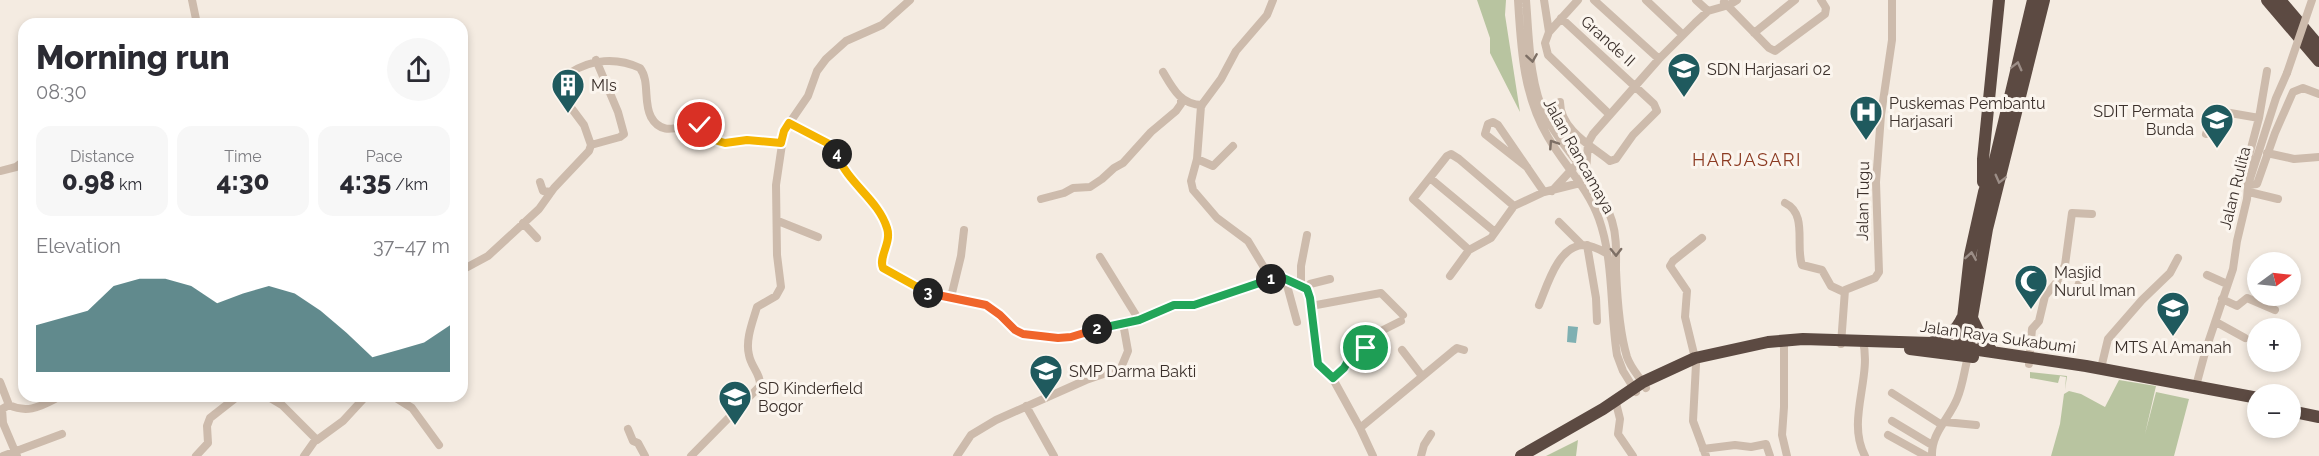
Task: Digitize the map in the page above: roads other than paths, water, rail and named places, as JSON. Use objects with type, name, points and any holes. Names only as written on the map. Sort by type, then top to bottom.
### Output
[{"type":"highway","points":[[1984,192],[1983,159],[1999,0]]},
{"type":"highway","points":[[1964,352],[1970,255],[2033,0]]},
{"type":"highway","points":[[1931,343],[1948,335],[1967,317],[2044,0]]},
{"type":"highway","points":[[2266,0],[2319,61]]},
{"type":"highway","points":[[2280,0],[2319,46]]},
{"type":"highway","points":[[2290,0],[2319,46]]},
{"type":"highway","points":[[1967,317],[1984,343],[1993,352]]},
{"type":"highway","name":"Jalan Raya Sukabumi","points":[[1696,361],[1768,347],[1841,341]]},
{"type":"highway","name":"Jalan Raya Sukabumi","points":[[1521,456],[1640,388],[1696,361],[1768,342],[1841,341],[1964,352],[2108,375],[2247,403]]},
{"type":"highway","name":"Jalan Raya Sukabumi","points":[[1864,344],[1931,343],[1964,352],[1993,352],[2029,361],[2102,368],[2247,396]]},
{"type":"highway","name":"Jalan Raya Sukabumi","points":[[1603,409],[1640,388]]},
{"type":"highway","points":[[2301,407],[2319,411]]},
{"type":"highway","points":[[2301,414],[2319,418]]},
{"type":"street","points":[[192,0],[196,18]]},
{"type":"street","points":[[691,456],[760,387],[760,377],[750,361],[748,344],[758,307],[776,296],[781,287],[777,255],[776,184],[784,131],[808,96],[818,69],[826,59],[848,39],[882,25],[910,0]]},
{"type":"street","points":[[1271,279],[1248,241],[1217,218],[1192,189],[1191,178],[1197,159],[1202,105],[1219,82],[1236,51],[1267,15],[1273,0]]},
{"type":"street","name":"Jalan Rancamaya","points":[[1518,0],[1522,58],[1531,103],[1548,136],[1580,183],[1599,220],[1606,253],[1617,356],[1623,371],[1640,388]]},
{"type":"street","name":"Jalan Rancamaya","points":[[1526,0],[1530,45],[1540,100],[1547,118],[1583,161]]},
{"type":"street","points":[[1544,0],[1549,32]]},
{"type":"street","points":[[1593,0],[1659,59]]},
{"type":"street","points":[[1646,0],[1683,35]]},
{"type":"street","points":[[1696,0],[1708,11]]},
{"type":"street","points":[[1450,276],[1469,250],[1487,241],[1514,206],[1548,192],[1580,183],[1586,172],[1583,161],[1588,143],[1609,114],[1659,59],[1708,11],[1737,0]]},
{"type":"street","points":[[1754,33],[1795,0]]},
{"type":"street","points":[[1724,4],[1769,48],[1775,51],[1825,14],[1826,8],[1821,0]]},
{"type":"street","name":"Jalan Tugu","points":[[1844,292],[1848,288],[1875,278],[1879,272],[1876,182],[1881,115],[1892,45],[1892,0]]},
{"type":"street","points":[[2312,0],[2319,5]]},
{"type":"street","name":"Jalan Rulita","points":[[2196,386],[2202,360],[2233,269],[2248,189],[2276,98],[2288,73],[2312,0]]},
{"type":"street","points":[[1573,2],[1549,32],[1545,43],[1550,59],[1609,114]]},
{"type":"street","name":"Grande II","points":[[1561,18],[1656,105],[1656,113],[1633,135],[1614,160],[1610,161],[1588,143]]},
{"type":"street","points":[[591,145],[584,125],[557,87],[559,81],[571,72],[596,60],[640,68],[644,76],[650,116],[665,129],[700,125],[710,129],[718,141],[725,143],[747,140],[781,143]]},
{"type":"street","points":[[468,267],[488,256],[542,206],[591,145],[621,137],[624,134],[618,112],[596,60]]},
{"type":"street","points":[[2248,189],[2246,167],[2259,118],[2267,71]]},
{"type":"street","points":[[1163,72],[1181,98],[1194,105],[1202,105]]},
{"type":"street","points":[[2248,189],[2257,184],[2267,153],[2293,92],[2303,88],[2319,94]]},
{"type":"street","points":[[1041,199],[1064,193],[1073,188],[1090,187],[1108,175],[1114,168],[1123,164],[1151,132],[1176,111],[1181,104],[1181,98]]},
{"type":"street","points":[[1560,102],[1564,120],[1588,143]]},
{"type":"street","points":[[2206,134],[2213,110],[2259,118]]},
{"type":"street","points":[[1527,167],[1485,134],[1488,124],[1493,122],[1498,125],[1527,167],[1548,192]]},
{"type":"street","points":[[789,123],[835,148],[845,170],[876,208],[885,222],[889,236],[882,261],[883,268],[929,294],[986,305],[1020,332],[1051,339],[1071,337],[1139,320],[1174,305],[1194,305],[1271,279],[1286,278],[1304,287]]},
{"type":"street","points":[[1197,159],[1213,166],[1233,146]]},
{"type":"street","points":[[2267,153],[2289,159],[2319,157]]},
{"type":"street","points":[[1469,250],[1414,202],[1414,198],[1447,156],[1451,154],[1514,206]]},
{"type":"street","points":[[1548,192],[1570,169],[1583,161]]},
{"type":"street","points":[[0,171],[18,165]]},
{"type":"street","name":"Jalan Rancamaya","points":[[1586,172],[1612,221],[1616,240],[1617,280],[1625,349],[1640,388]]},
{"type":"street","points":[[1430,178],[1495,232]]},
{"type":"street","points":[[540,182],[543,191],[551,192]]},
{"type":"street","points":[[2248,189],[2278,199]]},
{"type":"street","points":[[1785,203],[1791,205],[1797,216],[1802,265],[1822,270],[1831,286],[1844,292],[1841,341]]},
{"type":"street","points":[[2029,361],[2032,329],[2039,321],[2045,296],[2056,283],[2066,260],[2072,213],[2092,214]]},
{"type":"street","points":[[778,221],[818,237]]},
{"type":"street","points":[[1559,222],[1584,245],[1606,253]]},
{"type":"street","points":[[523,223],[537,238]]},
{"type":"street","points":[[951,297],[961,256],[964,230]]},
{"type":"street","points":[[1307,235],[1301,266],[1304,287],[1311,306],[1318,364],[1333,378],[1373,456]]},
{"type":"street","points":[[1702,238],[1670,266],[1686,291],[1685,317],[1696,361],[1693,421],[1705,453],[1735,445],[1751,447],[1766,444],[1770,456]]},
{"type":"street","points":[[1539,305],[1562,257],[1569,250],[1584,245]]},
{"type":"street","points":[[1584,245],[1596,298],[1597,321]]},
{"type":"street","points":[[1100,257],[1139,320]]},
{"type":"street","points":[[2102,368],[2108,339],[2142,300],[2170,273],[2178,258]]},
{"type":"street","points":[[2056,283],[2073,291],[2078,286],[2083,273],[2092,277]]},
{"type":"street","points":[[2207,276],[2227,284]]},
{"type":"street","points":[[1286,278],[1297,322]]},
{"type":"street","points":[[1304,287],[1330,279]]},
{"type":"street","points":[[1311,306],[1381,293],[1402,318],[1379,332],[1379,338],[1351,356],[1344,368],[1333,378]]},
{"type":"street","points":[[2222,299],[2237,306],[2247,298],[2275,310]]},
{"type":"street","points":[[2216,322],[2245,338]]},
{"type":"street","points":[[957,456],[971,435],[996,420],[1086,380],[1121,368],[1128,351],[1123,323]]},
{"type":"street","points":[[1864,344],[1857,427],[1858,442],[1865,456]]},
{"type":"street","points":[[1784,346],[1785,407],[1782,435],[1787,456]]},
{"type":"street","points":[[1360,428],[1457,348],[1464,350]]},
{"type":"street","points":[[1402,350],[1422,376]]},
{"type":"street","points":[[1932,456],[1932,446],[1961,389],[1964,352]]},
{"type":"street","points":[[0,382],[9,405],[19,410],[28,410],[48,402]]},
{"type":"street","points":[[1892,393],[1944,423],[1976,425]]},
{"type":"street","points":[[196,456],[208,443],[207,426],[210,418],[230,402]]},
{"type":"street","points":[[276,402],[316,439]]},
{"type":"street","points":[[304,456],[316,439],[322,438],[343,421],[360,402]]},
{"type":"street","points":[[404,402],[410,405],[439,445]]},
{"type":"street","points":[[1616,403],[1620,419],[1618,434],[1633,456]]},
{"type":"street","points":[[9,405],[3,407],[2,410],[6,431],[16,453]]},
{"type":"street","points":[[1026,406],[1054,456]]},
{"type":"street","points":[[1892,421],[1932,446]]},
{"type":"street","points":[[628,429],[632,439],[638,443],[645,456]]},
{"type":"street","points":[[3,456],[63,434]]},
{"type":"street","points":[[1421,456],[1424,445],[1431,434]]},
{"type":"street","points":[[1888,435],[1926,456]]},
{"type":"water","points":[[1568,326],[1578,327],[1576,343],[1567,342]]},
{"type":"place","name":"SDN Harjasari 02","points":[[1684,98]]},
{"type":"place","name":"MIs","points":[[568,114]]},
{"type":"place","name":"Puskemas Pembantu Harjasari","points":[[1866,141]]},
{"type":"place","name":"SDIT Permata Bunda","points":[[2217,149]]},
{"type":"place","name":"Masjid Nurul Iman","points":[[2031,310]]},
{"type":"place","name":"MTS Al Amanah","points":[[2173,337]]},
{"type":"place","name":"SMP Darma Bakti","points":[[1046,400]]},
{"type":"place","name":"SD Kinderfield Bogor","points":[[735,426]]},
{"type":"district","name":"HARJASARI","points":[[1747,159]]}]
